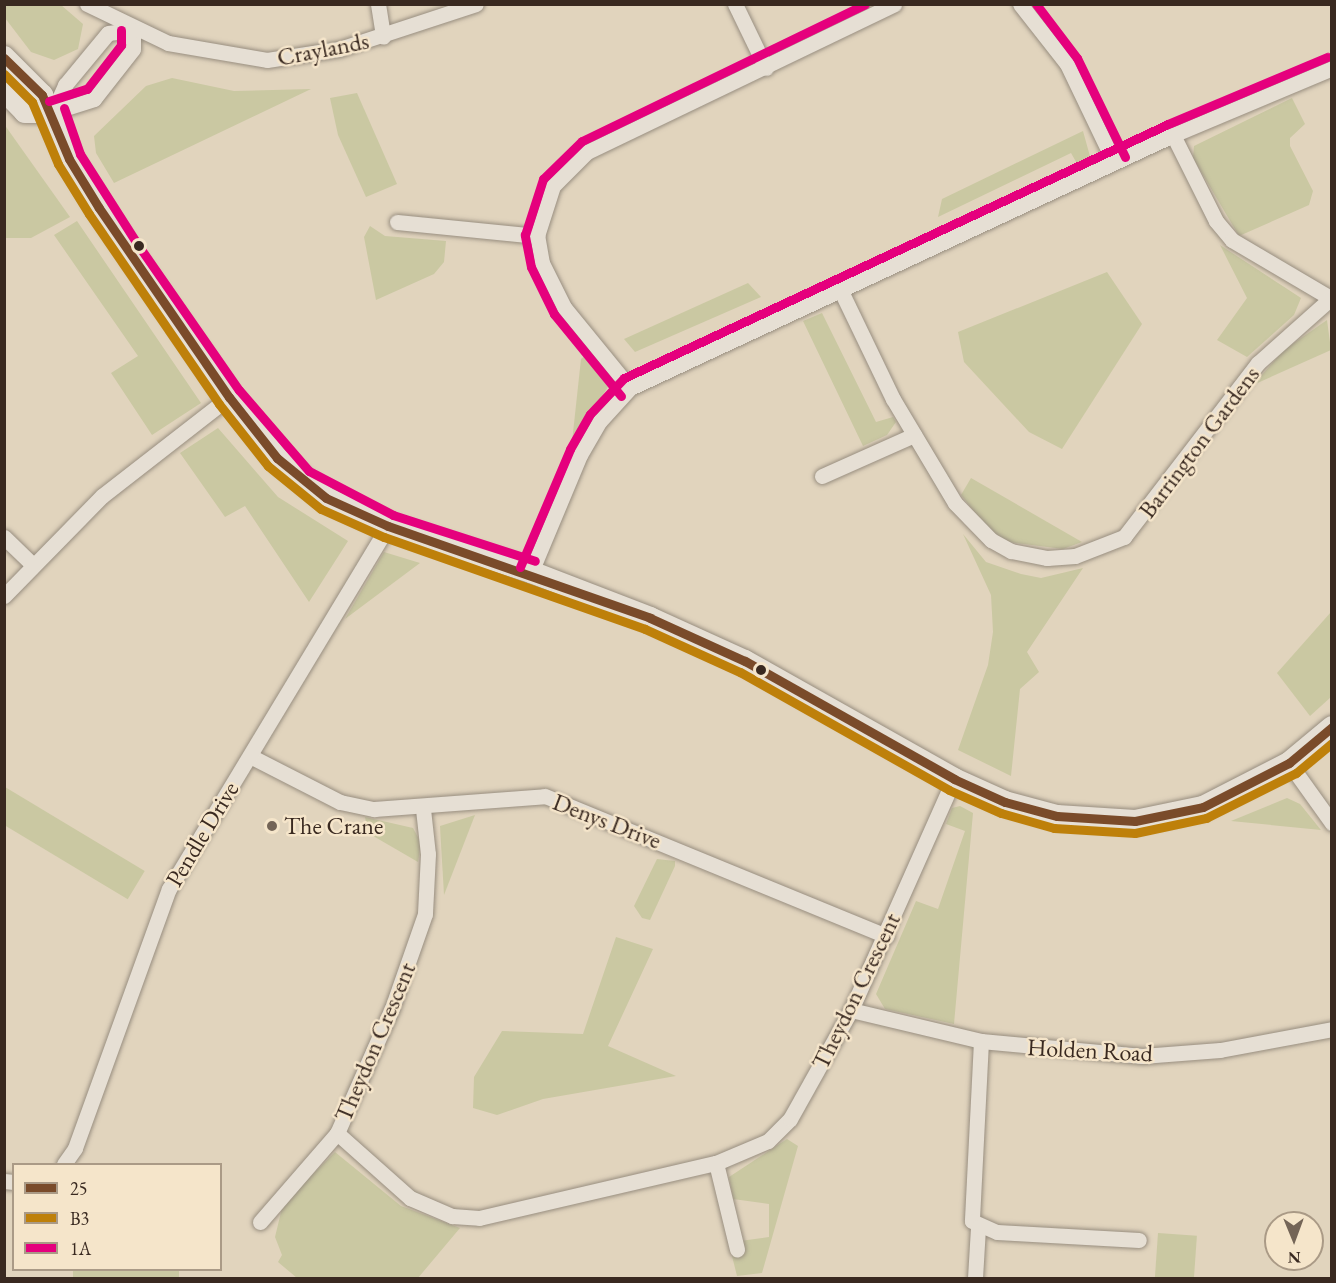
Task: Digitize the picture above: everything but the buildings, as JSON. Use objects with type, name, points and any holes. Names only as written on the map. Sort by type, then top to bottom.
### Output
[{"type":"street","name":"Craylands","points":[[87,4],[133,30],[194,50],[267,60],[383,37],[476,4]]},
{"type":"street","points":[[378,4],[383,37]]},
{"type":"street","points":[[735,4],[766,68]]},
{"type":"street","points":[[630,388],[564,307],[542,263],[537,236],[553,186],[587,152],[766,68],[894,4]]},
{"type":"street","points":[[1020,4],[1062,56],[1114,162]]},
{"type":"street","points":[[4,90],[25,112],[53,112],[94,99],[133,49],[133,30],[108,33],[65,85],[53,112]]},
{"type":"street","points":[[4,57],[53,112],[62,146],[93,198],[229,397],[301,481],[388,526],[531,572],[745,661],[954,779],[1031,810],[1084,821],[1124,821],[1203,807],[1289,763],[1332,727]]},
{"type":"street","points":[[531,572],[580,455],[600,421],[630,388],[1173,135],[1332,68]]},
{"type":"street","points":[[1173,135],[1216,221],[1232,240],[1331,299]]},
{"type":"street","points":[[397,222],[537,236]]},
{"type":"street","name":"Barrington Gardens","points":[[840,289],[914,435],[955,503],[991,540],[1011,551],[1047,558],[1100,548],[1124,537],[1139,522],[1258,363],[1331,299]]},
{"type":"street","points":[[4,596],[32,564],[128,474],[229,397]]},
{"type":"street","points":[[822,476],[914,435]]},
{"type":"street","name":"Pendle Drive","points":[[64,1163],[78,1138],[154,921],[388,526]]},
{"type":"street","points":[[4,537],[32,564]]},
{"type":"street","name":"Denys Drive","points":[[250,756],[340,802],[374,809],[423,809],[545,796],[886,936]]},
{"type":"street","points":[[1289,763],[1332,823]]},
{"type":"street","name":"Theydon Crescent","points":[[337,1133],[410,1198],[452,1216],[512,1212],[716,1163],[768,1141],[790,1119],[851,1010],[886,936],[954,779]]},
{"type":"street","name":"Theydon Crescent","points":[[260,1222],[337,1133],[392,1008],[425,914],[428,854],[423,809]]},
{"type":"street","name":"Holden Road","points":[[851,1010],[981,1041],[1142,1056],[1220,1050],[1332,1029]]},
{"type":"street","points":[[975,1278],[978,1227],[970,1214],[981,1041]]},
{"type":"street","points":[[716,1163],[737,1249]]},
{"type":"street","points":[[978,1227],[1139,1240]]},
{"type":"shaded area","points":[[5,4],[61,5],[83,24],[78,49],[54,60],[31,52],[5,18]]},
{"type":"shaded area","points":[[172,78],[234,91],[311,89],[114,183],[96,153],[94,136],[146,86]]},
{"type":"shaded area","points":[[357,93],[397,184],[366,197],[338,135],[330,98]]},
{"type":"shaded area","points":[[1292,98],[1305,124],[1290,138],[1290,146],[1313,191],[1309,205],[1239,236],[1193,158],[1194,146]]},
{"type":"shaded area","points":[[4,124],[70,217],[31,238],[5,238]]},
{"type":"shaded area","points":[[1083,131],[1091,160],[1079,167],[1071,153],[938,217],[942,199]]},
{"type":"shaded area","points":[[77,221],[201,403],[152,435],[111,373],[138,356],[54,235]]},
{"type":"shaded area","points":[[370,226],[385,236],[446,241],[444,262],[434,274],[376,300],[364,237]]},
{"type":"shaded area","points":[[1220,245],[1301,298],[1294,315],[1247,357],[1217,340],[1247,298]]},
{"type":"shaded area","points":[[1107,272],[1142,324],[1062,449],[1029,432],[964,362],[958,332]]},
{"type":"shaded area","points":[[748,283],[761,297],[635,352],[624,339]]},
{"type":"shaded area","points":[[822,313],[876,422],[893,417],[896,422],[887,435],[863,446],[803,321]]},
{"type":"shaded area","points":[[1327,320],[1331,350],[1253,385],[1284,350]]},
{"type":"shaded area","points":[[586,355],[608,387],[572,442],[581,359]]},
{"type":"shaded area","points":[[218,428],[278,497],[348,541],[309,602],[245,506],[225,517],[180,453]]},
{"type":"shaded area","points":[[971,478],[1082,542],[1063,549],[1009,542],[988,529],[961,495]]},
{"type":"shaded area","points":[[963,534],[986,562],[1021,574],[1041,578],[1083,568],[1027,652],[1039,672],[1020,689],[1011,776],[958,750],[988,665],[993,632],[991,595]]},
{"type":"shaded area","points":[[384,552],[420,563],[345,619]]},
{"type":"shaded area","points":[[1331,612],[1331,697],[1310,716],[1277,673]]},
{"type":"shaded area","points":[[5,787],[145,871],[128,899],[4,825]]},
{"type":"shaded area","points":[[1287,798],[1300,804],[1321,830],[1231,821]]},
{"type":"shaded area","points":[[960,806],[973,813],[954,1024],[885,1009],[876,994],[916,901],[938,909],[965,831],[946,824],[952,808]]},
{"type":"shaded area","points":[[475,815],[444,895],[440,826]]},
{"type":"shaded area","points":[[365,817],[413,828],[421,843],[418,862],[368,833]]},
{"type":"shaded area","points":[[657,859],[675,861],[675,866],[650,920],[642,918],[634,906]]},
{"type":"shaded area","points":[[616,937],[653,949],[608,1046],[676,1076],[543,1099],[497,1115],[473,1108],[474,1077],[502,1031],[583,1034]]},
{"type":"shaded area","points":[[787,1139],[798,1146],[762,1273],[737,1276],[732,1256],[743,1253],[740,1241],[769,1237],[769,1204],[733,1199],[729,1177]]},
{"type":"shaded area","points":[[335,1152],[401,1206],[460,1228],[418,1278],[297,1278],[278,1262],[282,1255],[275,1237],[283,1204]]},
{"type":"shaded area","points":[[1158,1233],[1197,1236],[1194,1278],[1155,1277]]},
{"type":"shaded area","points":[[73,1271],[179,1271],[179,1278],[73,1278]]},
{"type":"transit line","name":"1A","points":[[621,396],[554,314],[531,267],[525,235],[543,179],[582,141],[865,4]]},
{"type":"transit line","name":"1A","points":[[1036,4],[1077,58],[1125,157]]},
{"type":"transit line","name":"1A","points":[[49,101],[87,89],[121,45],[121,30]]},
{"type":"transit line","name":"1A","points":[[520,567],[570,449],[590,414],[624,378],[1168,124],[1327,57]]},
{"type":"transit line","name":"25","points":[[4,58],[42,95],[69,159],[99,208],[229,397],[277,458],[326,498],[388,526],[650,618],[745,661],[954,779],[1005,802],[1057,816],[1135,821],[1203,807],[1289,763],[1332,727]]},
{"type":"transit line","name":"B3","points":[[4,74],[32,102],[58,164],[89,214],[219,404],[268,466],[321,509],[384,537],[645,629],[740,672],[949,790],[1001,813],[1054,828],[1135,833],[1206,818],[1296,773],[1332,743]]},
{"type":"transit line","name":"1A","points":[[64,108],[80,154],[136,242],[239,390],[309,471],[393,515],[535,561]]},
{"type":"place","name":"The Crane","points":[[272,826]]}]
